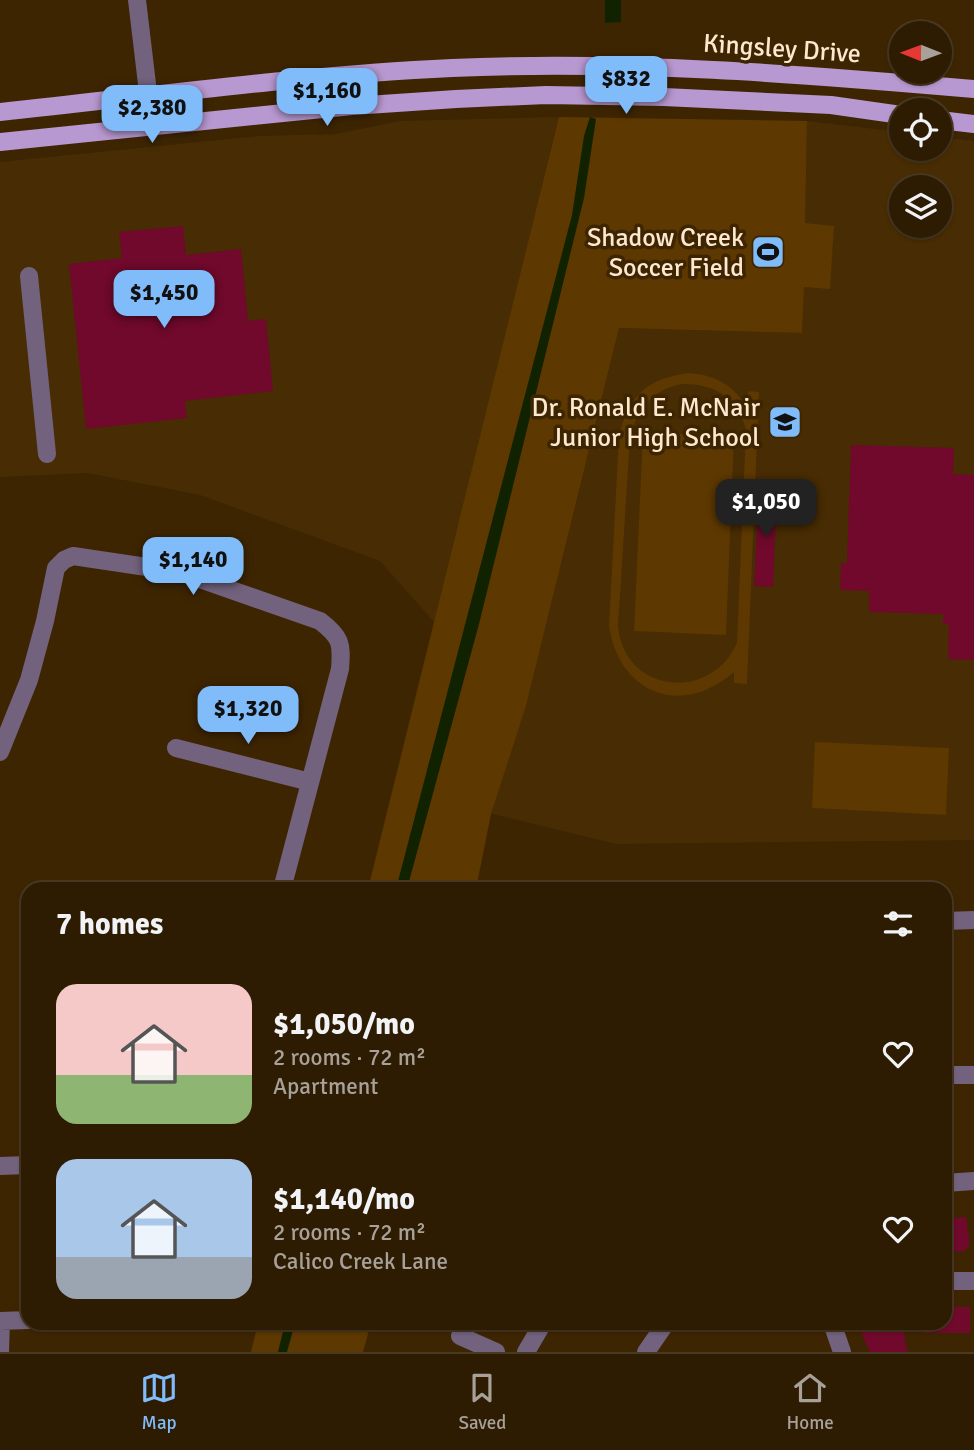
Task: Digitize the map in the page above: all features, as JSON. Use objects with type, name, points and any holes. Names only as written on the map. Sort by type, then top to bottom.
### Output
[{"type":"main road","points":[[546,95],[547,66]]},
{"type":"main road","name":"Kingsley Drive","points":[[0,112],[246,84],[452,68],[666,67],[974,89]]},
{"type":"main road","points":[[349,75],[352,106]]},
{"type":"main road","points":[[831,105],[833,77]]},
{"type":"main road","name":"Kingsley Drive","points":[[0,142],[352,106],[546,95],[664,97],[831,105],[889,113]]},
{"type":"main road","points":[[952,121],[974,124]]},
{"type":"street","points":[[137,0],[152,125]]},
{"type":"street","points":[[29,276],[47,454]]},
{"type":"street","points":[[0,752],[29,680],[56,568],[64,559],[73,556],[180,572],[320,621],[337,634],[342,649],[340,669],[284,882]]},
{"type":"street","points":[[176,748],[310,782]]},
{"type":"street","points":[[952,921],[974,920]]},
{"type":"street","points":[[952,1075],[974,1075]]},
{"type":"street","points":[[0,1166],[21,1165]]},
{"type":"street","points":[[952,1183],[974,1181]]},
{"type":"street","points":[[952,1282],[974,1281]]},
{"type":"street","points":[[0,1352],[0,1321],[21,1320]]},
{"type":"street","points":[[526,1352],[539,1330]]},
{"type":"street","points":[[646,1352],[661,1330]]},
{"type":"street","points":[[834,1330],[842,1352]]},
{"type":"street","points":[[460,1336],[496,1352]]},
{"type":"shaded area","points":[[605,0],[621,0],[621,22],[605,23]]},
{"type":"shaded area","points":[[559,117],[435,623],[380,561],[200,495],[88,473],[0,477],[0,162],[259,136],[336,134],[400,121]]},
{"type":"shaded area","points":[[559,117],[807,121],[805,223],[834,226],[830,289],[804,287],[802,333],[619,328],[526,706],[491,814],[477,882],[370,882]]},
{"type":"shaded area","points":[[590,117],[596,119],[584,198],[479,624],[409,882],[398,882],[572,215],[584,136]]},
{"type":"shaded area","name":"Dr. Ronald E. McNair Junior High School","points":[[807,121],[889,131],[889,161],[952,161],[952,138],[974,141],[974,840],[616,844],[489,813],[526,706],[619,328],[802,333]]},
{"type":"shaded area","points":[[688,373],[714,378],[734,391],[746,405],[748,391],[759,392],[747,684],[734,683],[734,672],[714,686],[694,694],[674,696],[656,692],[639,683],[625,668],[615,649],[609,626],[619,435],[629,409],[642,391],[661,379]],"holes":[[[681,384],[714,390],[730,400],[746,429],[737,643],[725,662],[708,675],[690,681],[670,682],[651,677],[635,666],[624,649],[618,626],[630,438],[641,410],[661,391]]]},
{"type":"shaded area","points":[[643,432],[734,436],[726,635],[634,631]]},
{"type":"shaded area","points":[[815,742],[949,748],[946,815],[812,808]]},
{"type":"shaded area","points":[[256,1330],[369,1330],[363,1352],[251,1352]]},
{"type":"shaded area","points":[[283,1330],[293,1330],[287,1352],[278,1352]]},
{"type":"building","points":[[183,226],[186,255],[241,249],[248,321],[266,319],[273,391],[185,401],[187,418],[86,429],[69,264],[122,258],[119,232]]},
{"type":"building","points":[[851,445],[954,448],[953,474],[974,475],[974,660],[948,659],[949,624],[943,624],[943,614],[869,612],[869,591],[840,590],[841,563],[847,563]]},
{"type":"building","points":[[759,490],[777,491],[773,587],[754,586]]},
{"type":"building","points":[[966,1217],[970,1247],[965,1247],[966,1251],[952,1252],[952,1218]]},
{"type":"building","points":[[952,1307],[970,1307],[970,1333],[924,1333],[924,1330],[952,1330]]},
{"type":"building","points":[[860,1330],[903,1330],[908,1352],[870,1352]]},
{"type":"place","name":"Shadow Creek Soccer Field","points":[[768,252]]},
{"type":"place","name":"Dr. Ronald E. McNair Junior High School","points":[[785,422]]}]
